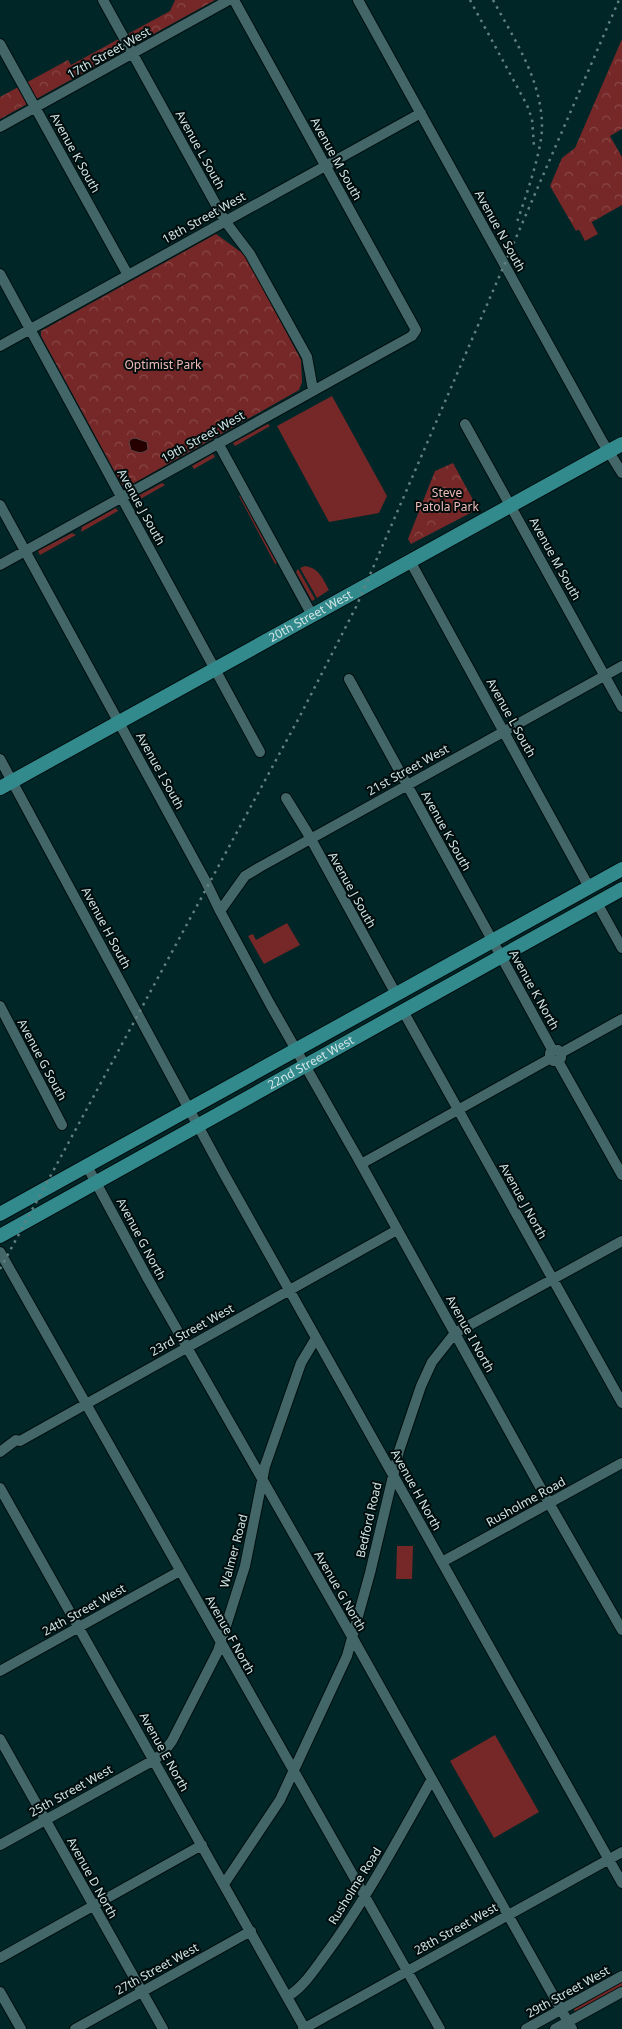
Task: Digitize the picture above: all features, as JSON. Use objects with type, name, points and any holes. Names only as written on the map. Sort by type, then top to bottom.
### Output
[{"type":"main road","name":"20th Street West","points":[[6,784],[622,444]]},
{"type":"main road","name":"22nd Street West","points":[[0,1214],[622,869]]},
{"type":"main road","name":"22nd Street West","points":[[2,1238],[96,1182],[622,889]]},
{"type":"street","name":"Avenue L South","points":[[103,0],[225,221],[250,254],[307,357],[313,390]]},
{"type":"street","name":"17th Street West","points":[[0,128],[229,0]]},
{"type":"street","name":"Avenue M South","points":[[234,0],[416,330]]},
{"type":"street","name":"Avenue N South","points":[[358,0],[622,473]]},
{"type":"street","name":"Avenue K South","points":[[0,44],[128,275]]},
{"type":"street","name":"18th Street West","points":[[0,346],[421,113]]},
{"type":"street","name":"Avenue J South","points":[[0,274],[260,752]]},
{"type":"street","name":"19th Street West","points":[[0,565],[412,336],[416,330]]},
{"type":"street","name":"Avenue M South","points":[[465,424],[622,707]]},
{"type":"street","points":[[218,443],[312,616]]},
{"type":"street","name":"Avenue I South","points":[[0,505],[297,1050]]},
{"type":"street","name":"Avenue L South","points":[[410,561],[589,887]]},
{"type":"street","name":"21st Street West","points":[[220,911],[245,876],[622,666]]},
{"type":"street","name":"Avenue K South","points":[[349,679],[492,941]]},
{"type":"street","name":"Avenue H South","points":[[0,759],[6,784],[189,1110]]},
{"type":"street","name":"Avenue J South","points":[[286,798],[396,994]]},
{"type":"street","points":[[597,902],[622,948]]},
{"type":"street","name":"Avenue K North","points":[[492,941],[622,1175]]},
{"type":"street","name":"Avenue G South","points":[[0,1008],[62,1125]]},
{"type":"street","name":"Avenue J North","points":[[403,1011],[622,1403]]},
{"type":"street","points":[[361,1164],[622,1019]]},
{"type":"street","name":"Avenue I North","points":[[297,1050],[549,1503],[622,1630]]},
{"type":"street","name":"Avenue H North","points":[[189,1110],[622,1883]]},
{"type":"street","name":"Avenue G North","points":[[87,1166],[148,1279],[353,1638],[570,2025]]},
{"type":"street","name":"23rd Street West","points":[[0,1452],[16,1440],[20,1441],[397,1230]]},
{"type":"street","name":"Bedford Road","points":[[224,1884],[280,1800],[347,1656],[353,1638],[392,1473],[421,1386],[432,1362],[455,1333],[622,1241]]},
{"type":"street","name":"Avenue F North","points":[[0,1252],[364,1898],[440,2029]]},
{"type":"street","name":"Walmer Road","points":[[154,1760],[163,1753],[172,1741],[211,1665],[220,1643],[245,1566],[265,1466],[301,1363],[316,1338]]},
{"type":"street","name":"Rusholme Road","points":[[442,1562],[622,1463]]},
{"type":"street","name":"Avenue E North","points":[[0,1488],[251,1931],[304,2029]]},
{"type":"street","name":"24th Street West","points":[[0,1671],[180,1570]]},
{"type":"street","name":"Avenue D North","points":[[0,1738],[163,2029]]},
{"type":"street","name":"25th Street West","points":[[0,1845],[154,1760]]},
{"type":"street","name":"Rusholme Road","points":[[287,1997],[299,1989],[331,1947],[364,1898],[432,1779]]},
{"type":"street","points":[[0,1958],[202,1845]]},
{"type":"street","name":"28th Street West","points":[[304,2029],[622,1852]]},
{"type":"street","name":"27th Street West","points":[[75,2029],[251,1931]]},
{"type":"street","name":"29th Street West","points":[[526,2029],[622,1976]]},
{"type":"street","points":[[0,1992],[21,2029]]},
{"type":"street","name":"29th Street West","points":[[555,2029],[570,2025],[622,1992]]},
{"type":"green space","points":[[175,0],[215,0],[0,119],[0,97],[68,60],[71,65],[170,11]]},
{"type":"green space","points":[[622,39],[622,129],[610,136],[622,157],[622,205],[576,231],[550,186],[562,158],[575,148]]},
{"type":"green space","points":[[589,217],[598,234],[585,241],[576,224]]},
{"type":"green space","name":"Optimist Park","points":[[216,234],[245,255],[301,360],[302,382],[299,390],[127,487],[122,485],[41,336],[41,331]]},
{"type":"green space","points":[[332,396],[387,496],[379,513],[329,522],[277,426]]},
{"type":"green space","points":[[268,424],[270,426],[235,446],[233,443]]},
{"type":"green space","points":[[213,454],[215,457],[194,469],[192,466]]},
{"type":"green space","name":"Steve Patola Park","points":[[453,463],[478,509],[411,544],[408,539],[435,471]]},
{"type":"green space","points":[[162,483],[165,485],[137,501],[136,497]]},
{"type":"green space","points":[[242,494],[277,560],[275,564],[239,496]]},
{"type":"green space","points":[[116,508],[118,511],[81,532],[82,527]]},
{"type":"green space","points":[[72,533],[76,535],[40,555],[38,551]]},
{"type":"green space","points":[[305,566],[317,572],[329,590],[317,598],[300,568]]},
{"type":"green space","points":[[298,569],[315,599],[312,601],[296,572]]},
{"type":"green space","points":[[287,923],[300,945],[264,964],[248,936],[253,934],[256,940]]},
{"type":"green space","points":[[397,1546],[413,1546],[412,1579],[396,1579]]},
{"type":"green space","points":[[495,1735],[539,1812],[494,1838],[450,1761]]},
{"type":"green space","points":[[622,1981],[622,1988],[576,2013],[573,2008]]},
{"type":"shaded area","points":[[135,438],[147,442],[148,449],[146,451],[137,452],[131,450],[129,442]]},
{"type":"railway","points":[[470,0],[527,105],[532,119],[534,146]]},
{"type":"railway","points":[[493,0],[518,45],[532,76],[541,110],[542,127],[539,149],[517,222]]},
{"type":"railway","points":[[0,1269],[301,714],[356,607],[619,0]]}]
